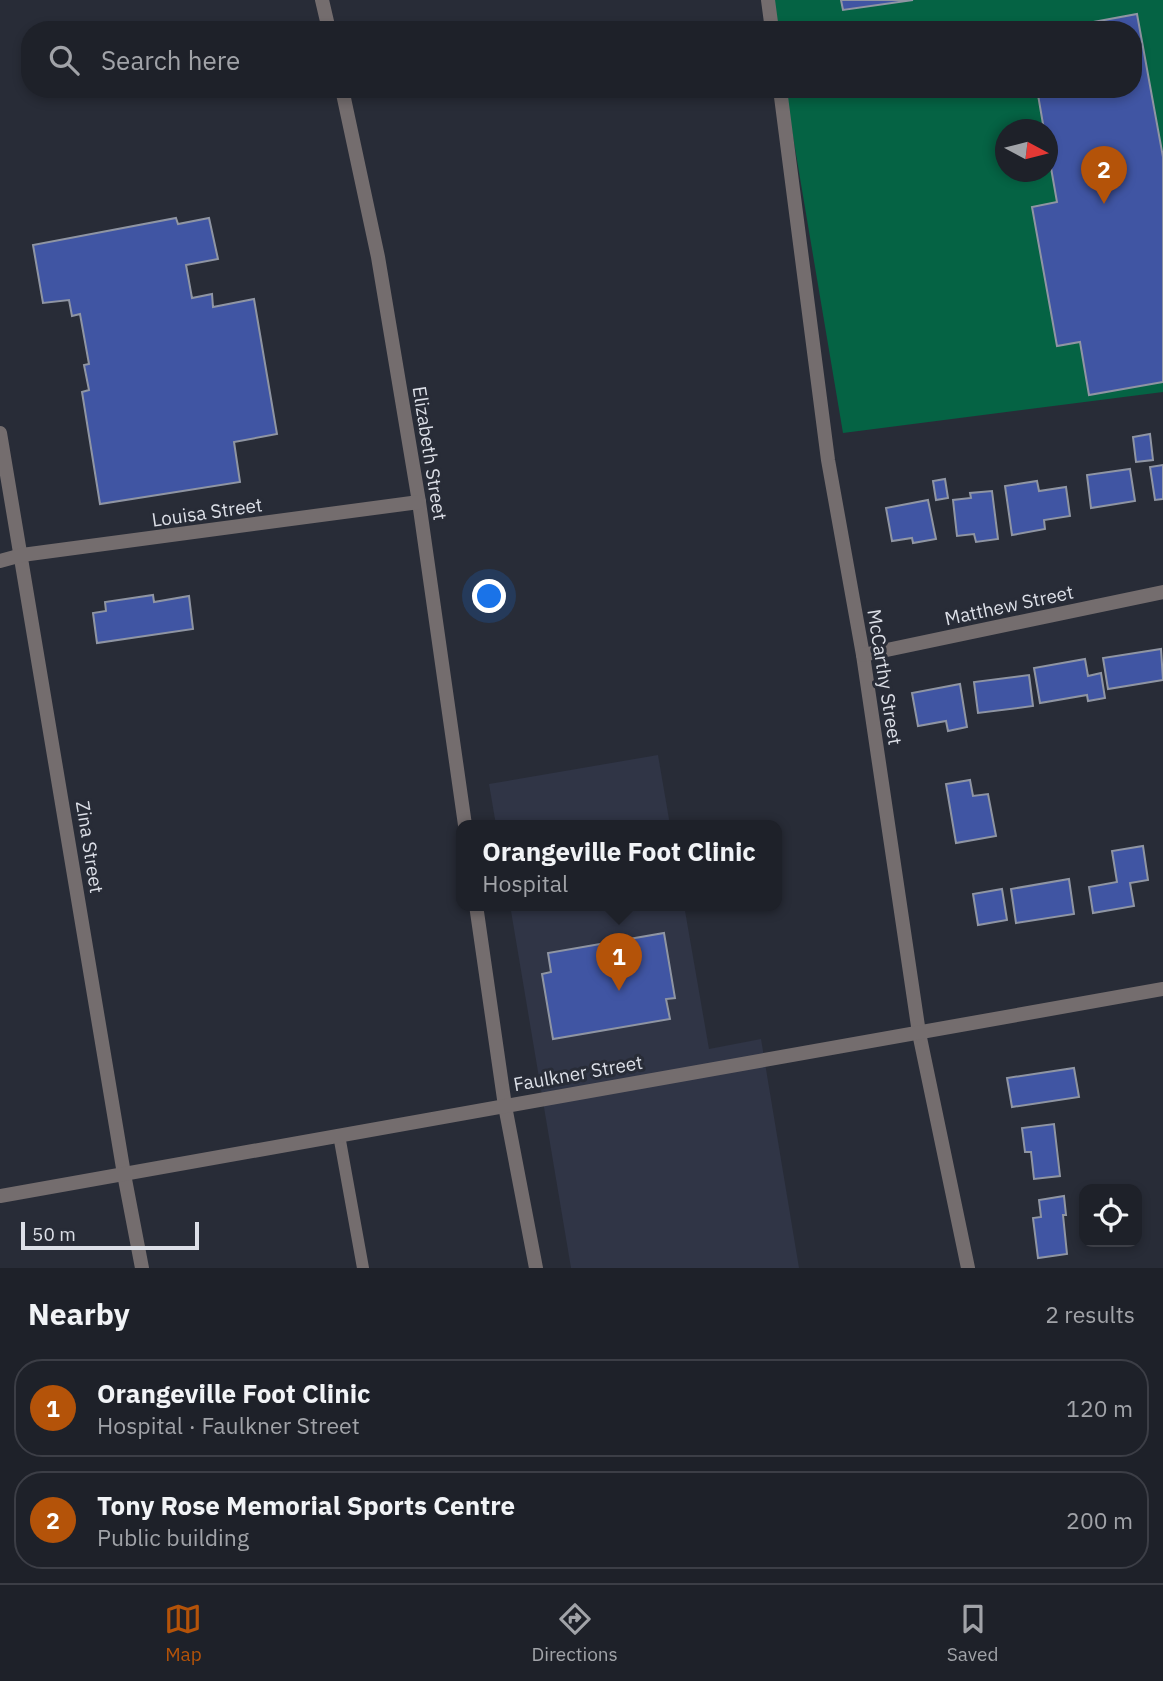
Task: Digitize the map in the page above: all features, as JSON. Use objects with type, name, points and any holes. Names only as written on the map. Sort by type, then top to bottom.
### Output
[{"type":"street","points":[[322,0],[327,21]]},
{"type":"street","points":[[768,0],[771,21]]},
{"type":"street","name":"Elizabeth Street","points":[[344,98],[378,257],[419,502],[464,820]]},
{"type":"street","name":"McCarthy Street","points":[[781,98],[828,460],[863,655],[919,1033],[968,1268]]},
{"type":"street","name":"Zina Street","points":[[0,433],[142,1268]]},
{"type":"street","name":"Louisa Street","points":[[0,561],[22,555],[419,502]]},
{"type":"street","name":"Matthew Street","points":[[863,655],[1163,592]]},
{"type":"street","points":[[477,911],[505,1106],[536,1268]]},
{"type":"street","name":"Faulkner Street","points":[[0,1196],[1163,989]]},
{"type":"lane","points":[[339,1135],[363,1268]]},
{"type":"shaded area","points":[[658,755],[669,820],[495,820],[489,784]]},
{"type":"shaded area","points":[[511,911],[685,911],[709,1049],[761,1039],[799,1268],[571,1268]]},
{"type":"green space","points":[[770,0],[1163,0],[1163,392],[843,433],[787,98],[1142,98],[1142,21],[774,21]]},
{"type":"building","points":[[841,0],[913,0],[843,10]]},
{"type":"building","points":[[1137,14],[1138,21],[1099,21]]},
{"type":"building","points":[[1142,42],[1163,157],[1163,382],[1089,395],[1080,342],[1057,346],[1032,207],[1057,202],[1053,182],[1058,182],[1058,119],[1042,119],[1039,98],[1142,98]]},
{"type":"building","points":[[176,218],[178,224],[209,218],[218,259],[186,265],[192,298],[212,294],[213,307],[254,299],[277,434],[234,442],[240,482],[100,504],[82,392],[89,390],[84,365],[89,364],[80,314],[72,316],[69,300],[43,303],[33,245]]},
{"type":"building","points":[[1150,434],[1153,460],[1136,462],[1133,437]]},
{"type":"building","points":[[1163,465],[1163,499],[1155,500],[1150,467]]},
{"type":"building","points":[[1130,469],[1135,501],[1091,508],[1087,475]]},
{"type":"building","points":[[945,479],[948,498],[936,500],[933,481]]},
{"type":"building","points":[[1037,481],[1039,491],[1066,487],[1070,516],[1044,520],[1045,529],[1012,535],[1005,486]]},
{"type":"building","points":[[992,491],[998,539],[976,542],[974,534],[957,536],[953,500],[971,498],[970,493]]},
{"type":"building","points":[[928,500],[936,539],[913,543],[912,538],[892,541],[886,508]]},
{"type":"building","points":[[153,595],[154,602],[189,596],[193,629],[97,643],[93,613],[106,611],[105,602]]},
{"type":"building","points":[[1161,649],[1163,680],[1108,689],[1103,658]]},
{"type":"building","points":[[1085,659],[1088,676],[1101,673],[1105,698],[1088,701],[1087,695],[1040,703],[1034,668]]},
{"type":"building","points":[[1029,675],[1033,706],[978,713],[974,682]]},
{"type":"building","points":[[960,684],[967,727],[948,731],[946,721],[918,726],[912,693]]},
{"type":"building","points":[[970,780],[973,796],[988,794],[996,836],[956,843],[946,784]]},
{"type":"building","points":[[1143,846],[1148,880],[1130,883],[1134,906],[1093,913],[1089,887],[1117,882],[1112,851]]},
{"type":"building","points":[[1069,879],[1074,914],[1016,923],[1011,889]]},
{"type":"building","points":[[1002,889],[1007,920],[978,925],[973,894]]},
{"type":"building","points":[[664,933],[675,998],[666,999],[670,1019],[553,1039],[542,974],[551,972],[548,953]]},
{"type":"building","points":[[1074,1068],[1079,1097],[1012,1107],[1007,1078]]},
{"type":"building","points":[[1054,1124],[1060,1176],[1034,1179],[1031,1152],[1025,1152],[1022,1128]]},
{"type":"building","points":[[1064,1196],[1067,1254],[1038,1258],[1033,1218],[1041,1217],[1039,1200]]},
{"type":"place","name":"Tony Rose Memorial Sports Centre","points":[[1104,204]]},
{"type":"place","name":"Orangeville Foot Clinic","points":[[619,991]]}]
